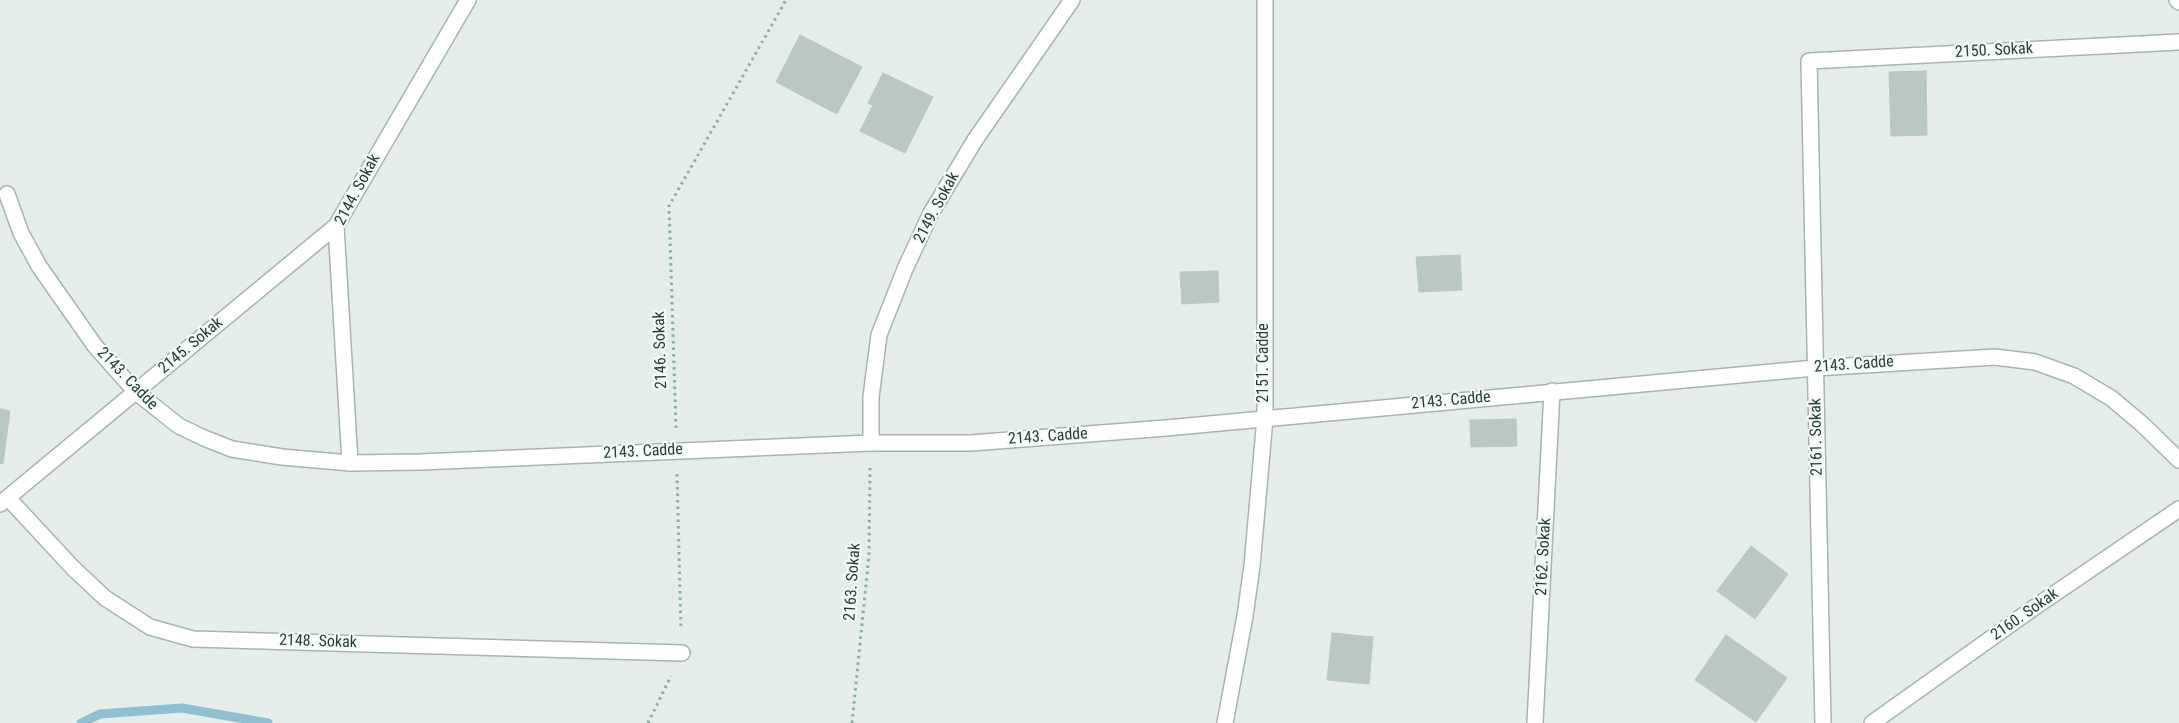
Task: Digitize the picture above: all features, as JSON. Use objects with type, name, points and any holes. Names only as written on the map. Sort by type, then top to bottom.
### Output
[{"type":"street","name":"2144. Sokak","points":[[350,464],[336,226],[468,0]]},
{"type":"street","name":"2149. Sokak","points":[[871,443],[871,397],[879,335],[905,269],[932,213],[975,140],[1072,0]]},
{"type":"street","name":"2151. Cadde","points":[[1225,723],[1245,616],[1252,566],[1265,418],[1265,0]]},
{"type":"street","name":"2150. Sokak","points":[[1809,60],[2179,42]]},
{"type":"street","name":"2161. Sokak","points":[[1809,60],[1823,723]]},
{"type":"street","name":"2143. Cadde","points":[[7,194],[21,233],[39,266],[95,346],[136,392],[179,426],[232,449],[350,464],[871,443],[971,443],[1815,368],[1995,357],[2035,362],[2074,376],[2111,398],[2142,424],[2179,460]]},
{"type":"street","name":"2145. Sokak","points":[[4,501],[336,226]]},
{"type":"street","name":"2162. Sokak","points":[[1536,723],[1552,391]]},
{"type":"street","name":"2148. Sokak","points":[[4,501],[105,598],[150,627],[193,638],[682,653]]},
{"type":"street","name":"2160. Sokak","points":[[1872,723],[2035,607],[2179,509]]},
{"type":"path","name":"2146. Sokak","points":[[648,723],[682,653],[669,206],[786,0]]},
{"type":"path","name":"2163. Sokak","points":[[852,723],[869,555],[871,443]]},
{"type":"building","points":[[800,35],[862,67],[837,114],[776,82]]},
{"type":"building","points":[[1926,71],[1927,135],[1891,136],[1889,72]]},
{"type":"building","points":[[883,73],[933,97],[918,127],[868,103]]},
{"type":"building","points":[[873,105],[918,127],[905,153],[860,131]]},
{"type":"building","points":[[1460,255],[1462,290],[1419,292],[1416,257]]},
{"type":"building","points":[[1218,271],[1219,302],[1182,304],[1180,272]]},
{"type":"building","points":[[0,409],[10,411],[3,464],[0,463]]},
{"type":"building","points":[[1516,419],[1517,446],[1471,447],[1470,420]]},
{"type":"building","points":[[1751,546],[1788,574],[1755,619],[1717,591]]},
{"type":"building","points":[[1332,633],[1373,637],[1369,684],[1327,680]]},
{"type":"building","points":[[1726,635],[1787,678],[1756,722],[1695,680]]},
{"type":"waterway","points":[[81,723],[100,714],[182,708],[268,723]]}]
